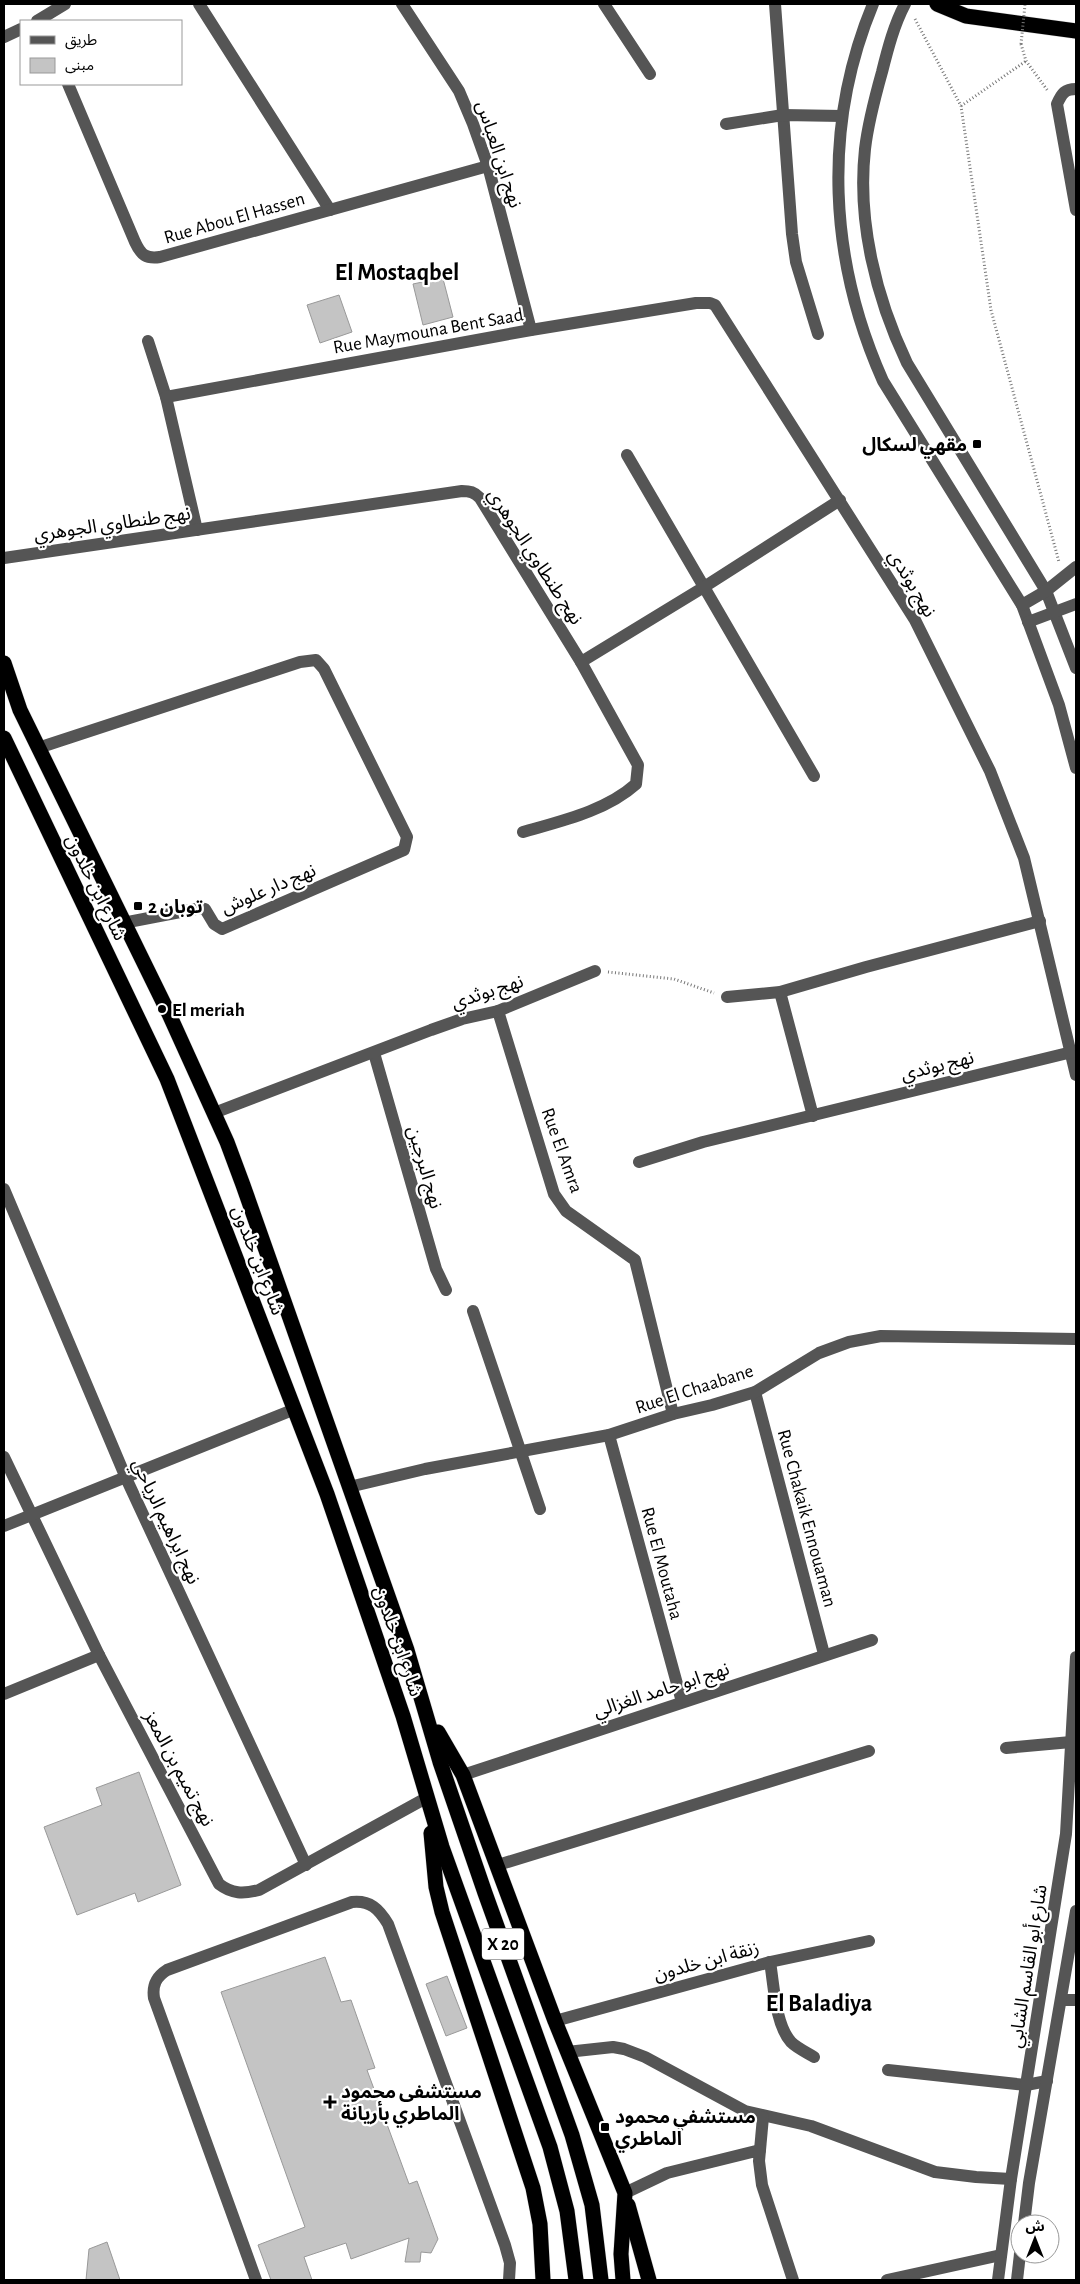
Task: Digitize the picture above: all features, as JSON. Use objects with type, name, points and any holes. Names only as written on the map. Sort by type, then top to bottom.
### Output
[{"type":"highway","points":[[937,4],[966,16],[1076,31]]},
{"type":"highway","name":"شارع ابن خلدون","points":[[4,663],[20,710],[168,1014],[214,1113],[244,1185],[407,1650],[425,1708]]},
{"type":"highway","name":"شارع ابن خلدون","points":[[4,738],[168,1079],[295,1410],[365,1604],[428,1797],[431,1814]]},
{"type":"highway","points":[[425,1708],[463,1775],[498,1865],[554,2021],[625,2193],[649,2280]]},
{"type":"highway","name":"X 20","points":[[425,1708],[466,1840],[556,2085],[584,2178],[596,2233],[601,2280]]},
{"type":"highway","points":[[431,1814],[432,1858],[442,1912],[533,2188],[541,2233],[543,2280]]},
{"type":"highway","name":"X 20","points":[[431,1814],[484,1966],[538,2111],[561,2183],[572,2240],[576,2280]]},
{"type":"highway","points":[[623,2280],[621,2254],[625,2193]]},
{"type":"street","points":[[41,20],[65,4]]},
{"type":"street","points":[[199,4],[330,210]]},
{"type":"street","name":"نهج ابن العباس","points":[[402,4],[459,91],[473,124],[488,166],[531,330]]},
{"type":"street","points":[[604,4],[650,74]]},
{"type":"street","points":[[775,4],[792,234],[796,262],[818,334]]},
{"type":"street","points":[[873,4],[854,55],[846,86],[842,116],[838,182],[839,225],[854,302],[869,349],[883,381],[1022,605],[1059,705],[1076,768]]},
{"type":"street","points":[[904,7],[891,38],[872,109],[865,150],[864,190],[875,280],[894,335],[907,363],[1046,591],[1076,668]]},
{"type":"street","points":[[4,37],[20,29]]},
{"type":"street","name":"Rue Abou El Hassen","points":[[68,85],[135,242],[143,254],[149,258],[160,257],[488,166]]},
{"type":"street","points":[[1076,89],[1068,89],[1062,94],[1057,104],[1076,210]]},
{"type":"street","points":[[726,124],[783,116],[842,116]]},
{"type":"street","name":"Rue Maymouna Bent Saad","points":[[166,397],[531,330],[696,303]]},
{"type":"street","name":"نهج بوثدي","points":[[696,303],[715,305],[840,500],[915,620],[990,771],[1024,858],[1073,1051],[1076,1076]]},
{"type":"street","points":[[148,341],[166,397],[198,530]]},
{"type":"street","points":[[627,455],[814,776]]},
{"type":"street","name":"نهج طنطاوي الجوهري","points":[[4,558],[462,491],[475,493],[581,662]]},
{"type":"street","points":[[523,832],[591,811],[629,790],[636,784],[638,765],[581,662],[704,587],[840,500]]},
{"type":"street","points":[[1022,605],[1046,591],[1076,567]]},
{"type":"street","points":[[1028,622],[1076,604]]},
{"type":"street","name":"نهج دار علوش","points":[[38,748],[300,662],[316,660],[324,669],[407,837],[404,850],[222,929],[214,924],[205,909],[201,908],[123,923]]},
{"type":"street","points":[[727,997],[780,992],[1040,921]]},
{"type":"street","name":"نهج بوثدي","points":[[214,1113],[462,1019],[498,1011],[595,971]]},
{"type":"street","points":[[780,992],[813,1116]]},
{"type":"street","name":"Rue El Amra","points":[[498,1011],[554,1194],[566,1211],[635,1260],[673,1414]]},
{"type":"street","name":"نهج بوثدي","points":[[638,1162],[703,1142],[1073,1051]]},
{"type":"street","name":"نهج البرجين","points":[[374,1053],[436,1269],[446,1290]]},
{"type":"street","name":"نهج ابراهيم الرياحي","points":[[4,1189],[126,1478],[306,1864]]},
{"type":"street","points":[[473,1311],[540,1509]]},
{"type":"street","name":"Rue El Chaabane","points":[[349,1487],[521,1450],[609,1435],[673,1414],[755,1392],[819,1354],[849,1342],[881,1336],[1076,1339]]},
{"type":"street","name":"Rue Chakaik Ennouaman","points":[[755,1392],[824,1654]]},
{"type":"street","points":[[4,1526],[295,1410]]},
{"type":"street","name":"Rue El Moutaha","points":[[609,1435],[682,1702]]},
{"type":"street","name":"نهج تميم بن المعز","points":[[4,1457],[100,1655],[220,1884],[227,1890],[238,1893],[259,1890],[428,1797]]},
{"type":"street","name":"نهج ابو حامد الغزالي","points":[[463,1775],[824,1654],[872,1640]]},
{"type":"street","points":[[4,1694],[100,1655]]},
{"type":"street","name":"شارع أبو القاسم الشابي","points":[[998,2280],[1011,2179],[1066,1834],[1074,1743],[1076,1657]]},
{"type":"street","points":[[1006,1748],[1074,1743]]},
{"type":"street","points":[[498,1865],[870,1751]]},
{"type":"street","points":[[256,2280],[154,1998],[154,1984],[159,1976],[167,1970],[352,1902],[362,1901],[378,1909],[388,1924],[505,2245],[510,2263],[509,2280]]},
{"type":"street","name":"شارع أبو القاسم الشابي","points":[[1025,2214],[1076,1911]]},
{"type":"street","name":"زنقة ابن خلدون","points":[[554,2021],[770,1962],[869,1941]]},
{"type":"street","points":[[770,1962],[780,2021],[784,2033],[799,2048],[814,2057]]},
{"type":"street","points":[[1061,2000],[1076,2000]]},
{"type":"street","points":[[567,2052],[613,2047],[624,2049],[644,2057],[731,2106],[763,2117],[811,2126],[935,2172],[1011,2179]]},
{"type":"street","points":[[888,2070],[1026,2085],[1047,2081]]},
{"type":"street","points":[[763,2117],[758,2161],[762,2185],[793,2280]]},
{"type":"street","points":[[625,2193],[667,2173],[760,2150]]},
{"type":"street","points":[[887,2280],[1001,2254]]},
{"type":"street","points":[[1018,2280],[1019,2264]]},
{"type":"path","points":[[1025,5],[1022,44],[1026,61],[1057,104]]},
{"type":"path","points":[[904,7],[916,19],[961,106],[991,310],[1063,578]]},
{"type":"path","points":[[961,106],[1026,61]]},
{"type":"path","points":[[595,971],[674,979],[727,997]]},
{"type":"building","points":[[441,271],[453,317],[423,325],[413,284],[427,281],[425,275]]},
{"type":"building","points":[[339,295],[352,332],[320,343],[307,305]]},
{"type":"building","points":[[139,1772],[181,1885],[138,1902],[135,1893],[77,1915],[44,1827],[102,1805],[96,1788]]},
{"type":"building","points":[[325,1957],[341,2002],[351,2000],[375,2068],[367,2070],[409,2184],[417,2181],[438,2239],[431,2253],[421,2252],[420,2262],[405,2262],[409,2238],[351,2259],[346,2243],[304,2257],[312,2280],[271,2280],[258,2245],[305,2227],[221,1992]]},
{"type":"building","points":[[447,1976],[467,2028],[446,2036],[426,1984]]},
{"type":"building","points":[[107,2242],[120,2280],[86,2280],[89,2249]]},
{"type":"place","name":"مقهي لسكال","points":[[977,444]]},
{"type":"place","name":"توبان 2","points":[[138,906]]},
{"type":"place","name":"El meriah","points":[[162,1009]]},
{"type":"place","name":"مستشفى محمود الماطري بأريانة","points":[[330,2102]]},
{"type":"place","name":"مستشفي محمود الماطري","points":[[605,2127]]},
{"type":"district","name":"El Mostaqbel","points":[[397,272]]},
{"type":"district","name":"El Baladiya","points":[[819,2003]]}]
